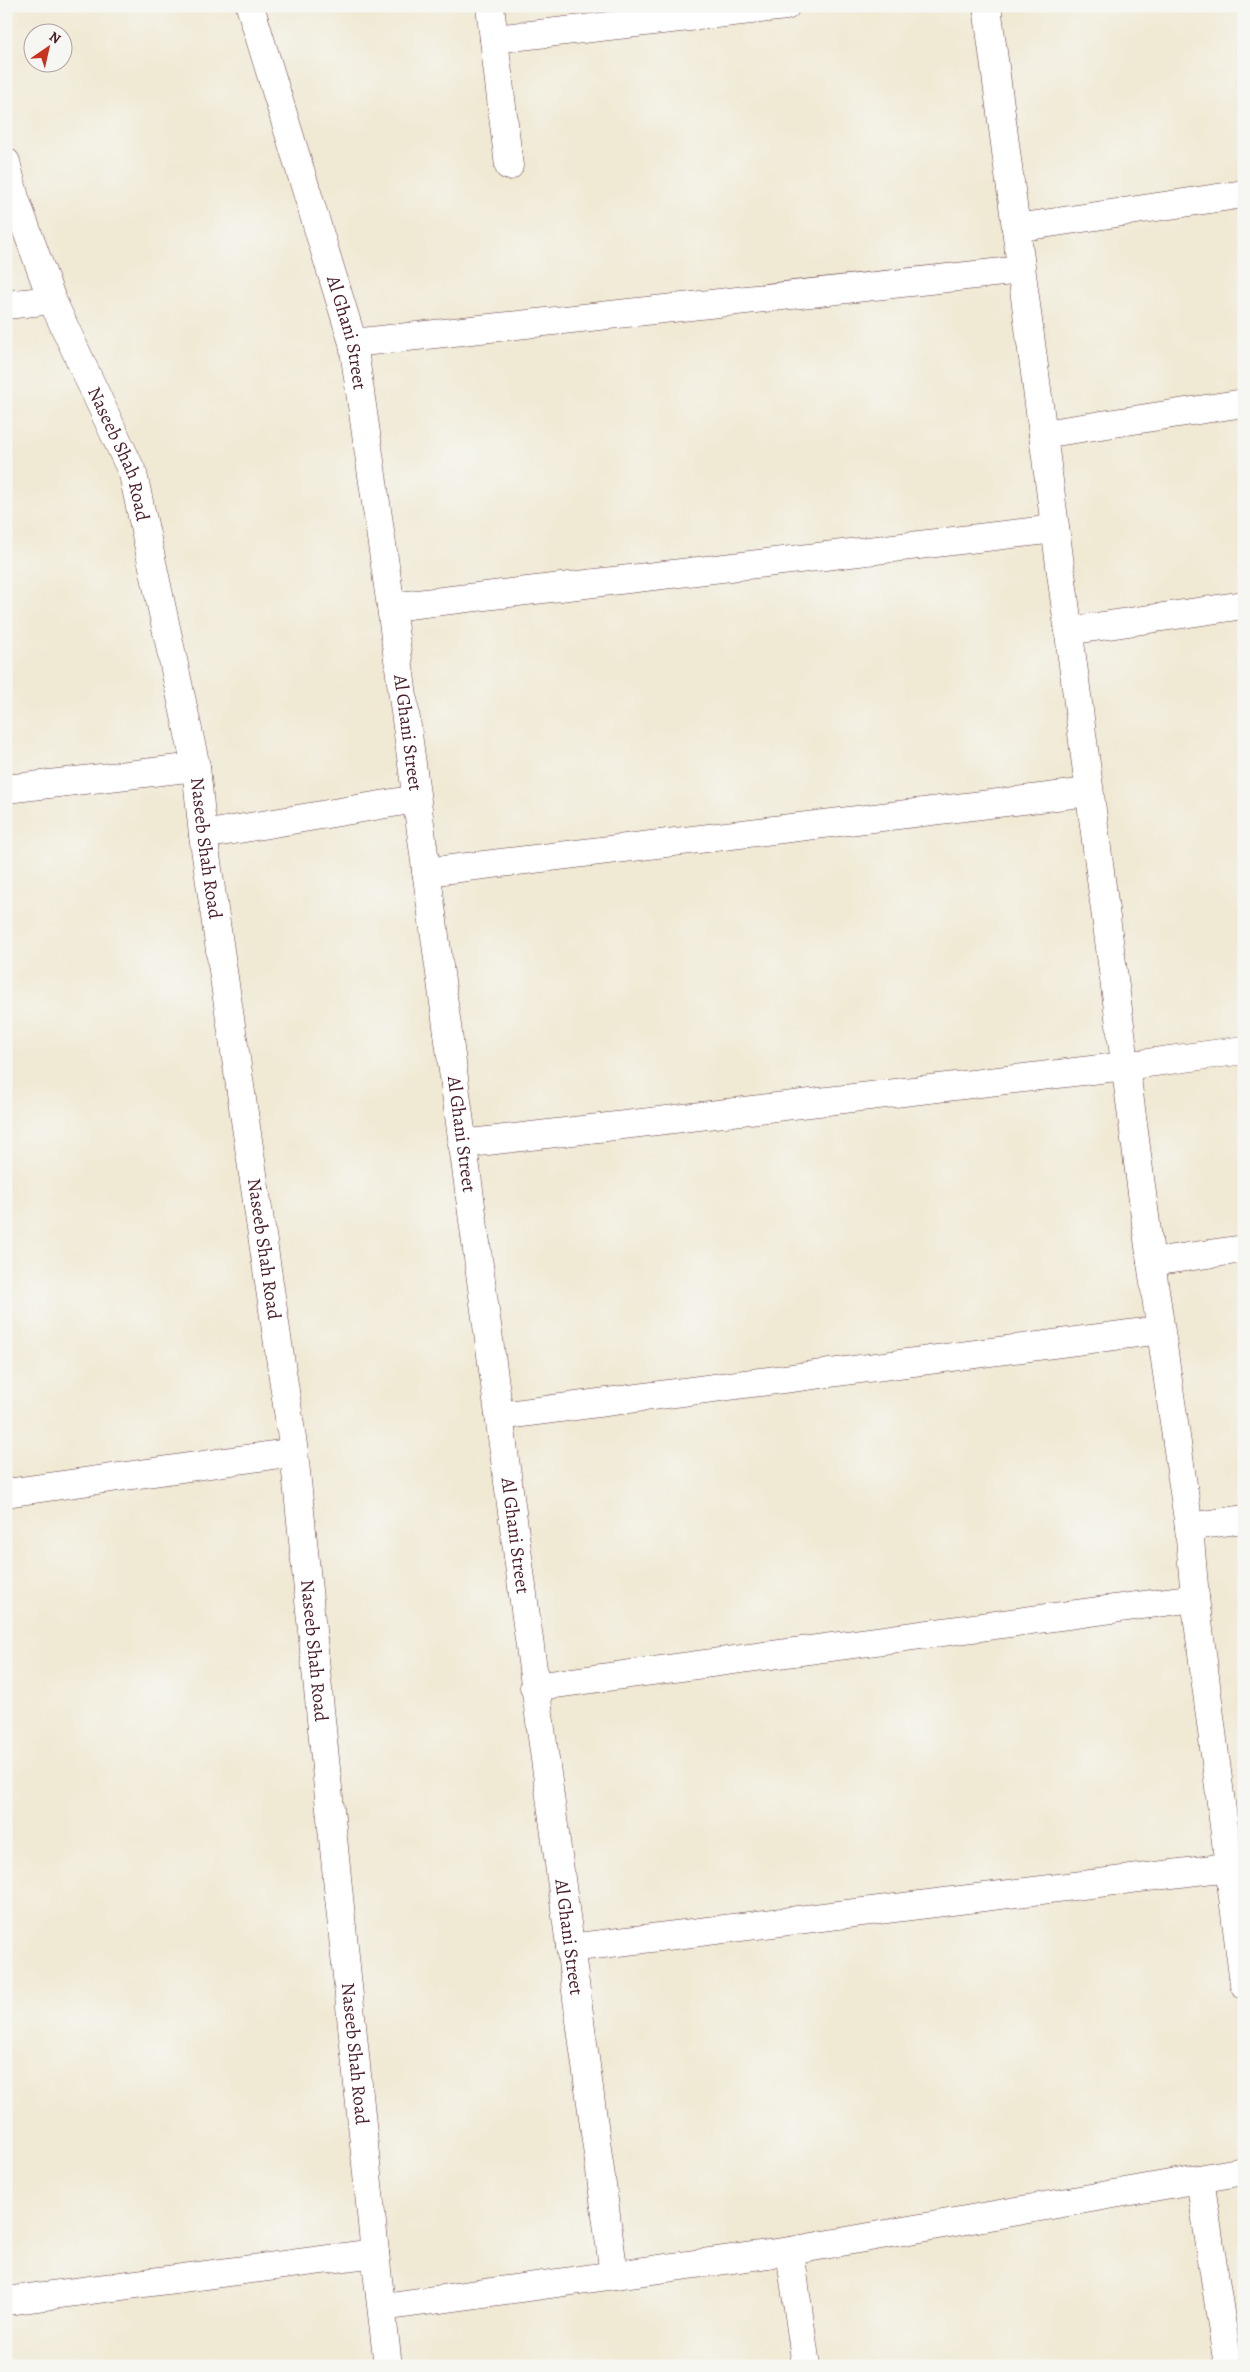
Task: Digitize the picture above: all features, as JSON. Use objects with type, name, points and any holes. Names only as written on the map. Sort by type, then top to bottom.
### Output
[{"type":"street","name":"Al Ghani Street","points":[[250,6],[353,343],[391,607],[614,2275]]},
{"type":"street","points":[[490,6],[509,166]]},
{"type":"street","points":[[494,39],[786,6]]},
{"type":"street","points":[[987,6],[1160,1330],[1189,1527],[1195,1598],[1244,1984]]},
{"type":"street","name":"Naseeb Shah Road","points":[[6,162],[11,199],[52,300],[132,474],[196,767],[203,835],[294,1452],[388,2366]]},
{"type":"street","points":[[1016,228],[1244,194]]},
{"type":"street","points":[[353,343],[1021,270]]},
{"type":"street","points":[[6,305],[52,300]]},
{"type":"street","points":[[1043,434],[1244,403]]},
{"type":"street","points":[[391,607],[1055,529]]},
{"type":"street","points":[[1068,631],[1244,605]]},
{"type":"street","points":[[6,789],[196,767]]},
{"type":"street","points":[[426,872],[1089,792]]},
{"type":"street","points":[[203,835],[416,799]]},
{"type":"street","points":[[462,1144],[1125,1066],[1244,1050]]},
{"type":"street","points":[[1151,1262],[1244,1249]]},
{"type":"street","points":[[499,1416],[1160,1330]]},
{"type":"street","points":[[6,1493],[294,1452]]},
{"type":"street","points":[[1189,1527],[1244,1519]]},
{"type":"street","points":[[534,1687],[1195,1598]]},
{"type":"street","points":[[570,1948],[1229,1867]]},
{"type":"street","points":[[382,2307],[790,2251],[1244,2171]]},
{"type":"street","points":[[1200,2180],[1228,2366]]},
{"type":"street","points":[[790,2251],[806,2366]]},
{"type":"street","points":[[6,2301],[375,2254]]}]
